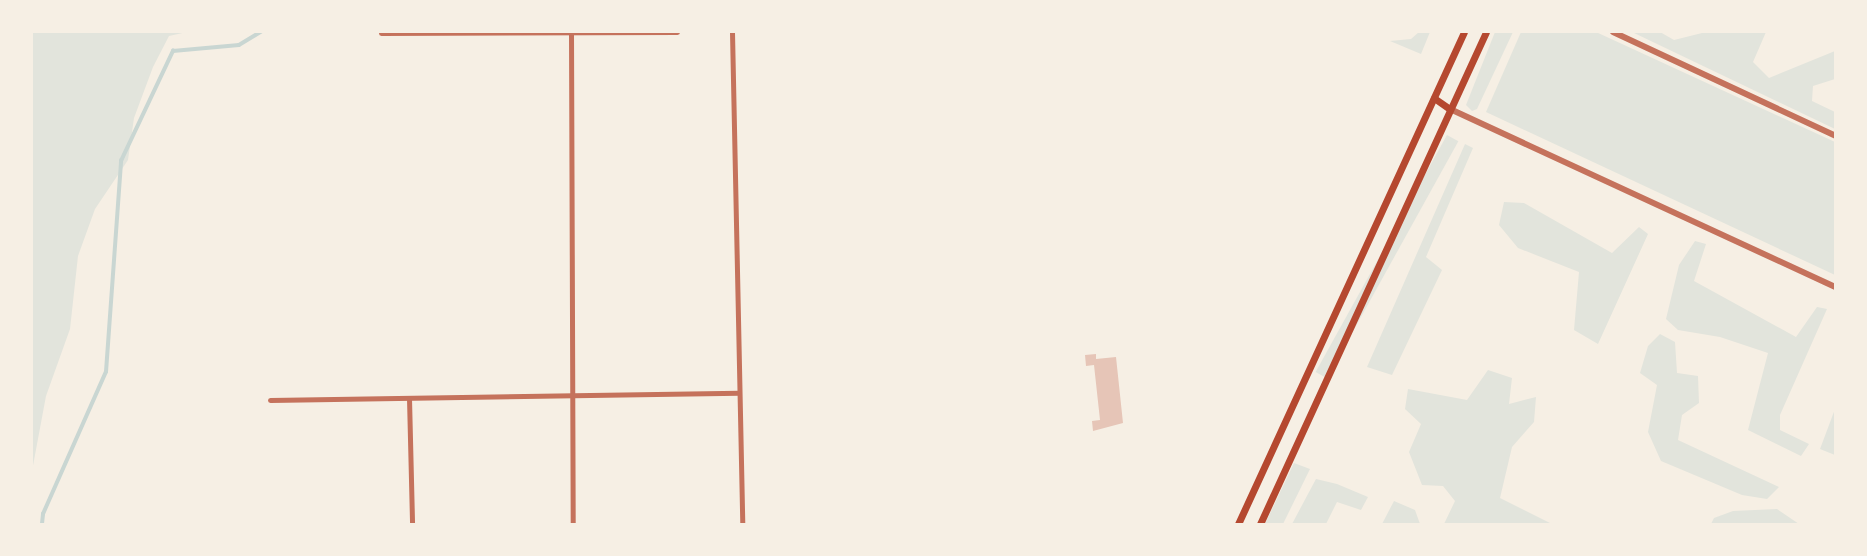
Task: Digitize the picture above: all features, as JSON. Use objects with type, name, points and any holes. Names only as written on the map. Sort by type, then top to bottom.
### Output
[{"type":"main road","points":[[1238,524],[1464,32]]},
{"type":"main road","points":[[1260,524],[1486,32]]},
{"type":"main road","points":[[1434,98],[1450,110]]},
{"type":"street","points":[[381,33],[677,32]]},
{"type":"street","points":[[732,32],[741,524]]},
{"type":"street","points":[[1613,32],[1836,136]]},
{"type":"street","points":[[571,33],[570,396],[573,524]]},
{"type":"street","points":[[1450,110],[1836,287]]},
{"type":"street","points":[[270,400],[739,393]]},
{"type":"street","points":[[409,398],[412,524]]},
{"type":"shaded area","points":[[32,32],[187,32],[169,36],[153,67],[134,118],[128,160],[95,209],[78,256],[70,329],[46,396],[32,471]]},
{"type":"shaded area","points":[[1419,32],[1430,32],[1421,54],[1390,41],[1411,39]]},
{"type":"shaded area","points":[[1495,32],[1513,32],[1477,109],[1472,111],[1466,105]]},
{"type":"shaded area","points":[[1521,32],[1596,32],[1835,142],[1835,275],[1486,112]]},
{"type":"shaded area","points":[[1632,32],[1660,32],[1674,40],[1706,32],[1766,32],[1753,62],[1769,78],[1835,51],[1835,79],[1813,86],[1812,101],[1835,112],[1835,129]]},
{"type":"shaded area","points":[[1447,135],[1458,141],[1327,378],[1316,372]]},
{"type":"shaded area","points":[[1465,144],[1473,148],[1426,257],[1442,270],[1392,375],[1367,367]]},
{"type":"shaded area","points":[[1504,202],[1524,203],[1612,253],[1639,227],[1648,234],[1598,344],[1574,330],[1579,272],[1518,248],[1499,225]]},
{"type":"shaded area","points":[[1695,241],[1706,244],[1694,281],[1796,337],[1817,307],[1827,309],[1780,415],[1780,430],[1809,444],[1801,456],[1748,430],[1768,353],[1720,337],[1678,330],[1666,319],[1679,265]]},
{"type":"shaded area","points":[[1660,334],[1675,342],[1677,373],[1698,376],[1699,403],[1682,415],[1678,440],[1779,487],[1767,499],[1742,495],[1661,461],[1648,432],[1657,385],[1640,373],[1648,346]]},
{"type":"shaded area","points":[[1488,370],[1512,378],[1509,404],[1536,397],[1534,422],[1512,447],[1500,498],[1552,524],[1444,524],[1455,501],[1443,486],[1422,485],[1409,452],[1421,424],[1405,409],[1408,389],[1467,400]]},
{"type":"shaded area","points":[[1835,409],[1835,455],[1820,449]]},
{"type":"shaded area","points":[[1294,463],[1310,469],[1283,524],[1265,524]]},
{"type":"shaded area","points":[[1316,479],[1337,484],[1368,497],[1361,510],[1337,502],[1326,524],[1292,524]]},
{"type":"shaded area","points":[[1394,501],[1415,510],[1420,524],[1382,524]]},
{"type":"shaded area","points":[[1777,509],[1799,524],[1711,524],[1714,518],[1733,511]]},
{"type":"building","points":[[1096,354],[1096,359],[1116,357],[1123,423],[1093,431],[1092,421],[1100,420],[1094,365],[1086,366],[1085,355]]},
{"type":"waterway","points":[[42,524],[43,514],[106,372],[121,161],[173,51],[239,45],[261,32]]}]
